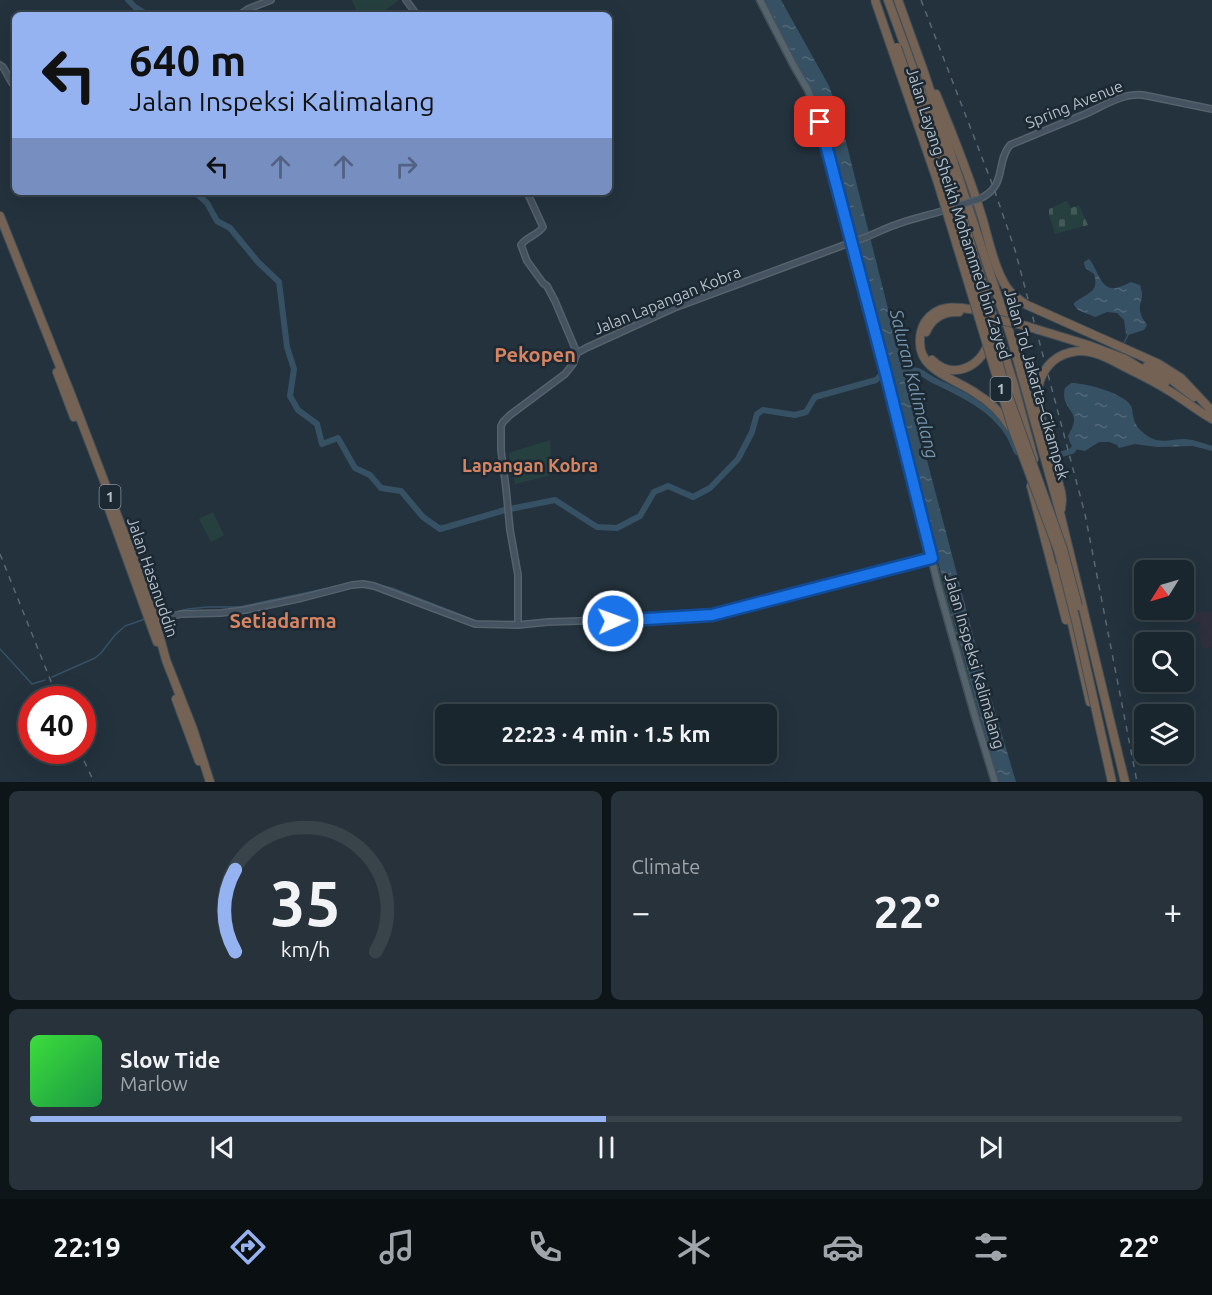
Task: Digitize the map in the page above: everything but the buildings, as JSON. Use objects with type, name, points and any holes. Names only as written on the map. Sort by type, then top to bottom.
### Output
[{"type":"highway","name":"Jalan Layang Sheikh Mohammed bin Zayed","points":[[875,0],[938,183],[1012,427],[1058,550],[1113,782]]},
{"type":"highway","name":"Jalan Layang Sheikh Mohammed bin Zayed","points":[[880,0],[947,193],[1017,424],[1069,567],[1113,782]]},
{"type":"highway","name":"Jalan Tol Jakarta–Cikampek","points":[[888,0],[938,136],[1014,385],[1091,705],[1113,782]]},
{"type":"highway","name":"Jalan Tol Jakarta–Cikampek","points":[[898,0],[1011,337],[1060,513],[1125,782]]},
{"type":"highway","points":[[924,72],[936,92],[963,161],[996,267],[1014,297],[1027,305],[1160,363],[1181,378],[1212,415]]},
{"type":"highway","points":[[938,136],[937,144],[977,278],[989,336],[982,356],[972,365],[957,370],[938,366],[930,359],[927,352],[925,335],[927,328],[942,314],[976,312]]},
{"type":"highway","name":"Jalan Hasanuddin","points":[[0,216],[132,554],[153,612],[153,622]]},
{"type":"highway","name":"Jalan Hasanuddin","points":[[0,227],[22,278],[153,622],[208,782]]},
{"type":"highway","points":[[1091,705],[1016,438],[1002,414],[994,406],[973,391],[934,370],[927,362],[921,351],[922,327],[936,311],[949,307],[1026,324],[1125,359],[1169,385],[1212,415]]},
{"type":"highway","points":[[1060,513],[1061,492],[1038,397],[1042,375],[1046,367],[1056,358],[1066,353],[1079,351],[1096,354],[1167,389],[1212,415]]},
{"type":"main road","name":"Jalan Inspeksi Kalimalang","points":[[760,0],[815,107],[853,241],[932,558],[995,782]]},
{"type":"street","points":[[244,12],[271,0]]},
{"type":"street","points":[[0,65],[12,84]]},
{"type":"street","name":"Spring Avenue","points":[[979,199],[993,190],[999,178],[1005,153],[1010,146],[1125,96],[1143,95],[1212,110]]},
{"type":"street","points":[[518,625],[518,575],[500,444],[501,426],[510,415],[566,374],[573,364],[576,353],[555,301],[547,286],[527,261],[520,245],[541,230],[543,226],[528,195]]},
{"type":"street","name":"Jalan Lapangan Kobra","points":[[576,353],[682,305],[853,241],[871,237],[900,223],[979,199]]},
{"type":"street","points":[[153,622],[186,614],[245,610],[345,586],[363,584],[374,586],[475,624],[518,625],[712,615],[932,558]]},
{"type":"shaded area","points":[[1212,611],[1212,647],[1202,649],[1198,631],[1200,622],[1192,623],[1194,613]]},
{"type":"green space","points":[[352,0],[399,0],[383,12],[357,12]]},
{"type":"green space","points":[[760,0],[764,0],[827,126],[936,557],[999,782],[995,782],[933,565],[935,557],[929,549],[815,107]]},
{"type":"green space","points":[[1067,201],[1071,208],[1079,205],[1088,225],[1055,234],[1049,209]]},
{"type":"green space","name":"Lapangan Kobra","points":[[550,440],[552,475],[515,484],[508,453]]},
{"type":"green space","points":[[213,512],[224,535],[211,542],[199,519]]},
{"type":"water","points":[[764,0],[781,0],[829,86],[839,114],[978,654],[1016,782],[999,782],[931,537],[827,126]]},
{"type":"water","points":[[1089,259],[1106,286],[1116,288],[1131,282],[1140,285],[1142,293],[1140,311],[1147,325],[1144,330],[1128,335],[1124,320],[1117,313],[1107,312],[1095,317],[1078,310],[1074,305],[1091,292],[1095,285],[1094,274],[1084,265],[1084,262]]},
{"type":"water","points":[[1071,383],[1095,387],[1127,401],[1131,406],[1138,428],[1153,439],[1192,440],[1212,446],[1212,451],[1193,446],[1157,447],[1135,444],[1119,448],[1109,442],[1099,442],[1085,451],[1075,449],[1068,436],[1074,424],[1074,418],[1066,404],[1064,394],[1065,388]]},
{"type":"waterway","points":[[128,0],[143,12]]},
{"type":"waterway","points":[[198,195],[207,203],[217,221],[230,228],[258,262],[279,282],[287,347],[294,369],[290,396],[298,410],[317,424],[322,444],[338,438],[355,468],[370,475],[381,488],[401,491],[423,517],[440,529],[505,510]]},
{"type":"waterway","points":[[1124,343],[1128,335]]},
{"type":"waterway","name":"Saluran Kalimalang","points":[[906,371],[915,370],[986,410],[1003,426],[1017,452]]},
{"type":"waterway","points":[[510,509],[555,500],[597,527],[617,528],[640,516],[654,492],[668,486],[693,497],[710,488],[738,459],[752,432],[757,414],[763,410],[795,415],[806,412],[815,397],[876,380],[882,374]]},
{"type":"waterway","points":[[1059,455],[1072,451],[1074,448]]},
{"type":"waterway","points":[[158,616],[188,609],[239,607],[362,581],[392,588],[479,622]]},
{"type":"waterway","points":[[52,677],[95,658],[125,626],[145,619]]},
{"type":"waterway","points":[[501,622],[515,621]]},
{"type":"waterway","points":[[0,649],[32,684],[45,680]]},
{"type":"railway","points":[[921,0],[993,186],[1015,250],[1085,514],[1137,782]]},
{"type":"railway","points":[[0,554],[53,686]]},
{"type":"railway","points":[[86,764],[94,782]]},
{"type":"district","name":"Pekopen","points":[[535,355]]},
{"type":"district","name":"Lapangan Kobra","points":[[530,466]]},
{"type":"district","name":"Setiadarma","points":[[283,621]]},
{"type":"route","points":[[613,621],[712,615],[932,558],[820,122]]}]
